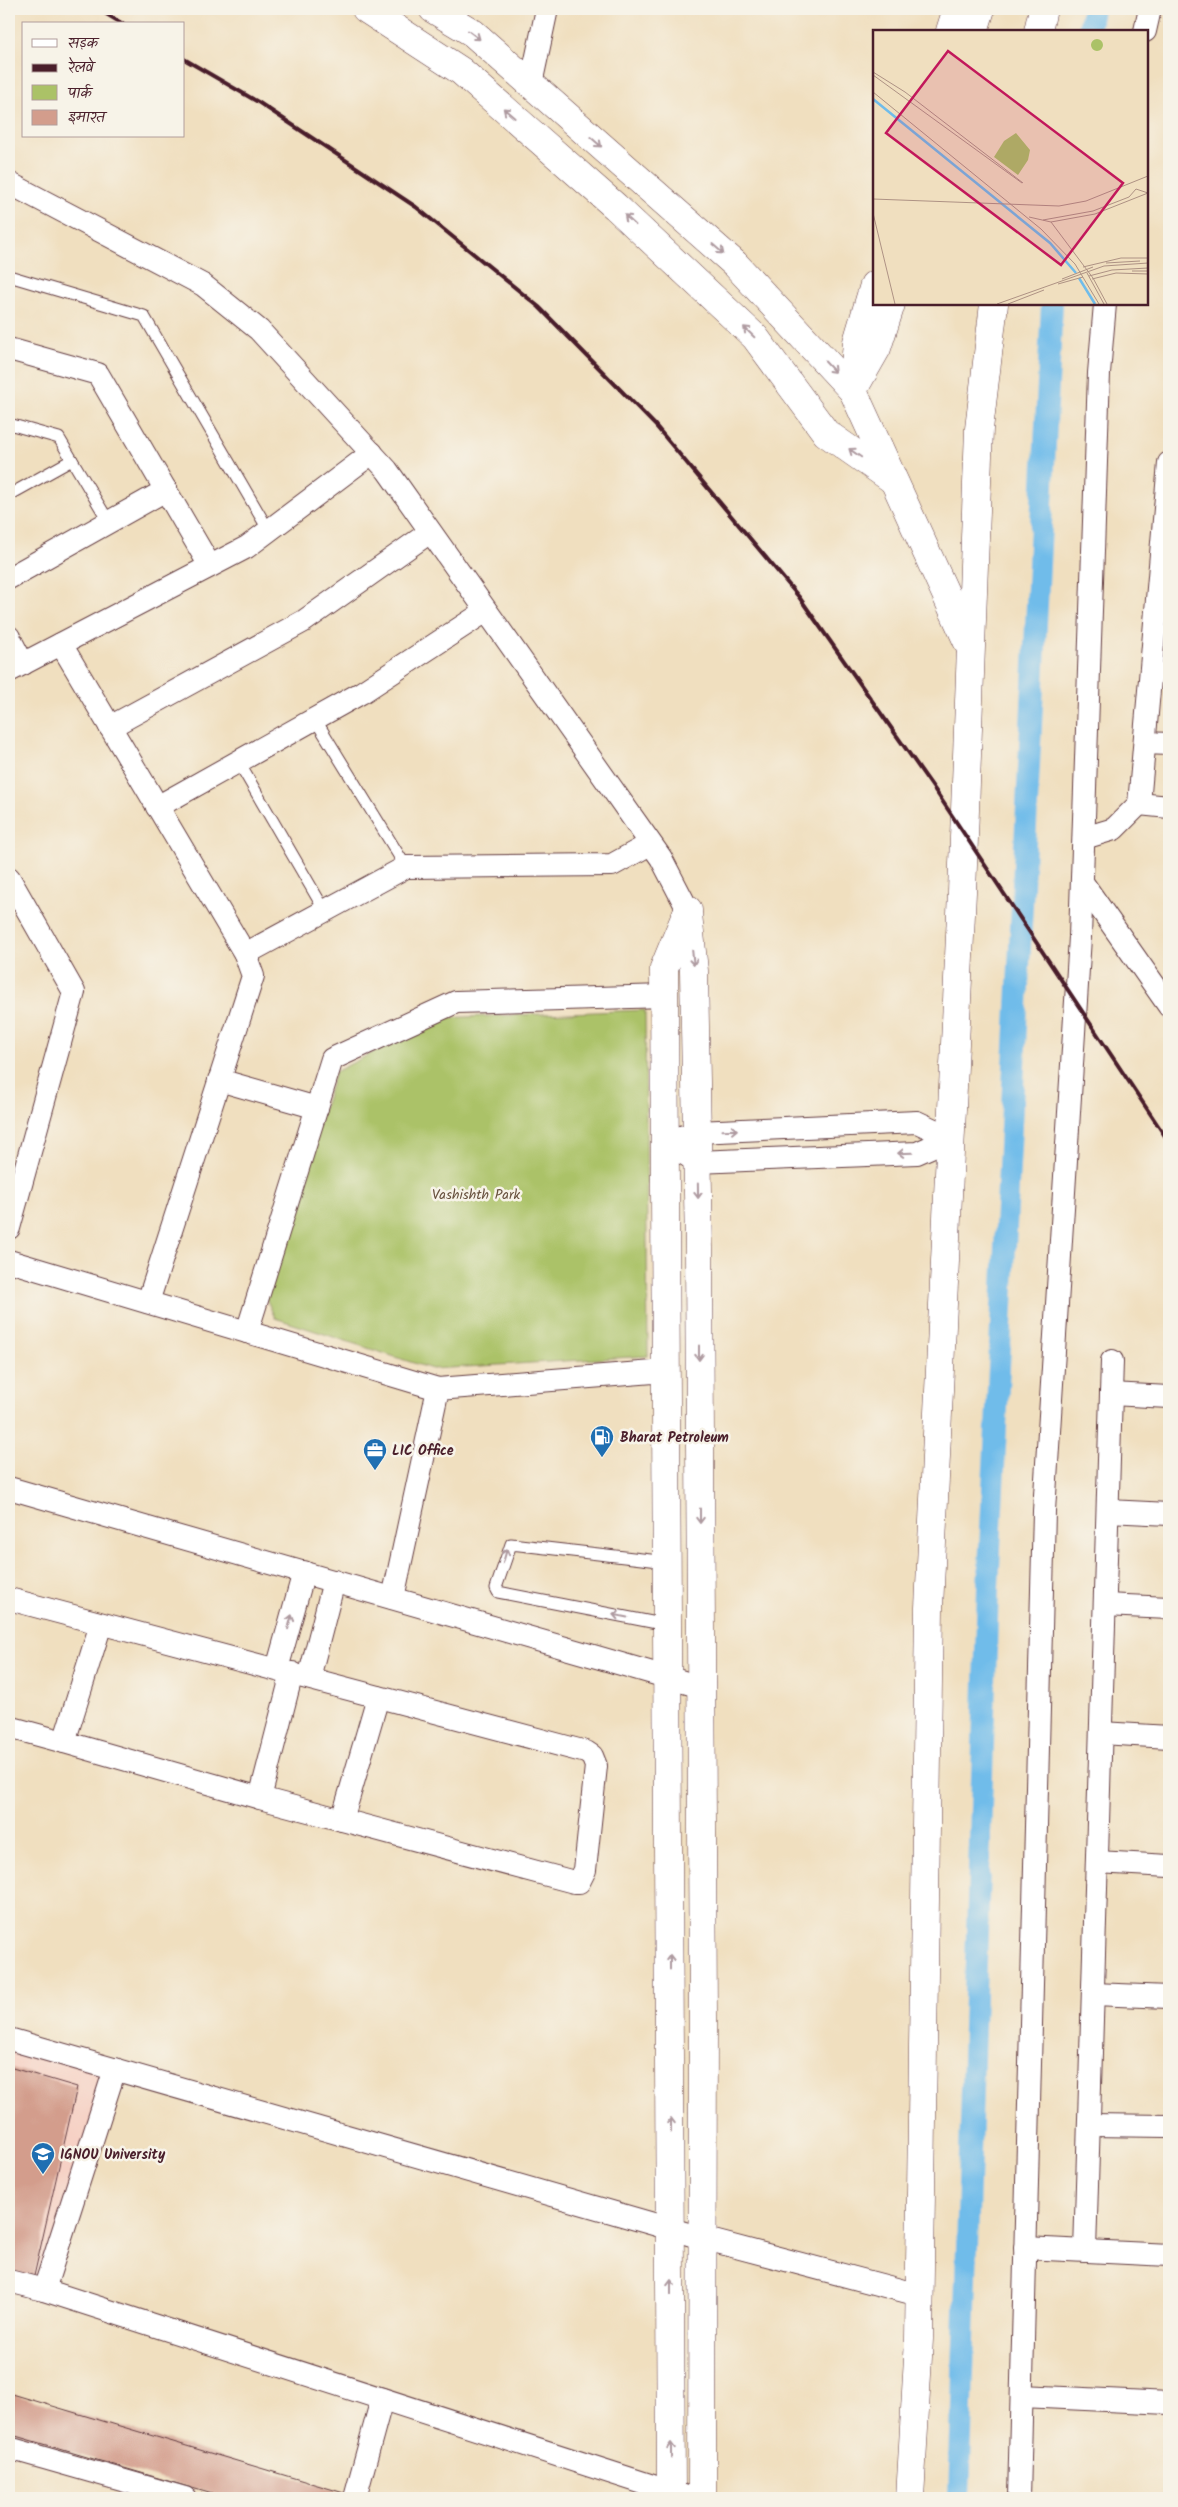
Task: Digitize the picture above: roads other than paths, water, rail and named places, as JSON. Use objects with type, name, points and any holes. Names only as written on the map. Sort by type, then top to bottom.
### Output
[{"type":"street","points":[[366,9],[461,71],[616,207],[755,337],[826,433],[894,481]]},
{"type":"street","points":[[433,9],[473,33],[735,264],[853,391],[971,649]]},
{"type":"street","points":[[531,84],[547,9]]},
{"type":"street","points":[[950,30],[957,9]]},
{"type":"street","points":[[974,30],[981,9]]},
{"type":"street","points":[[1038,30],[1043,9]]},
{"type":"street","points":[[1145,30],[1150,9]]},
{"type":"street","points":[[9,183],[203,285],[259,330],[387,470],[661,858],[688,910],[694,971],[698,1162],[702,2498]]},
{"type":"street","points":[[853,391],[857,342],[873,288]]},
{"type":"street","points":[[853,391],[877,348],[891,305]]},
{"type":"street","points":[[910,2498],[919,2295],[929,1608],[951,1138],[979,429],[994,305]]},
{"type":"street","points":[[1019,2498],[1044,1512],[1082,882],[1099,373],[1105,305]]},
{"type":"street","points":[[9,349],[98,374],[210,566]]},
{"type":"street","points":[[9,637],[16,667],[247,548],[372,453]]},
{"type":"street","points":[[1084,838],[1114,829],[1139,804],[1144,743],[1163,607],[1169,471]]},
{"type":"street","points":[[9,578],[166,490]]},
{"type":"street","points":[[110,727],[304,621],[430,532]]},
{"type":"street","points":[[157,807],[361,693],[486,611]]},
{"type":"street","points":[[61,644],[245,954],[253,976],[148,1302]]},
{"type":"street","points":[[1144,743],[1169,744]]},
{"type":"street","points":[[1139,804],[1169,807]]},
{"type":"street","points":[[245,954],[406,867],[612,866],[650,844]]},
{"type":"street","points":[[9,878],[74,992],[9,1228]]},
{"type":"street","points":[[1082,882],[1169,1006]]},
{"type":"street","points":[[9,2281],[44,2290],[678,2496],[671,2229],[664,968],[688,910]]},
{"type":"street","points":[[246,1332],[332,1058],[456,1002],[664,996]]},
{"type":"street","points":[[219,1080],[317,1108]]},
{"type":"street","points":[[666,1142],[697,1132],[917,1122],[951,1138]]},
{"type":"street","points":[[666,1142],[698,1162],[917,1153],[951,1138]]},
{"type":"street","points":[[9,1261],[438,1389],[666,1371]]},
{"type":"street","points":[[1085,2251],[1112,1361]]},
{"type":"street","points":[[393,1598],[438,1389]]},
{"type":"street","points":[[1112,1394],[1169,1397]]},
{"type":"street","points":[[9,1488],[701,1687]]},
{"type":"street","points":[[1108,1511],[1169,1514]]},
{"type":"street","points":[[260,1798],[293,1673],[304,1572]]},
{"type":"street","points":[[293,1673],[334,1581]]},
{"type":"street","points":[[9,1599],[586,1752],[592,1756],[596,1766],[585,1870],[579,1882],[574,1882],[260,1798],[9,1727]]},
{"type":"street","points":[[1105,1604],[1169,1608]]},
{"type":"street","points":[[64,1742],[101,1624]]},
{"type":"street","points":[[342,1820],[378,1697]]},
{"type":"street","points":[[1101,1733],[1169,1736]]},
{"type":"street","points":[[1097,1862],[1169,1866]]},
{"type":"street","points":[[1093,1994],[1169,1996]]},
{"type":"street","points":[[9,2039],[702,2238],[919,2295]]},
{"type":"street","points":[[44,2290],[115,2069]]},
{"type":"street","points":[[1089,2125],[1169,2126]]},
{"type":"street","points":[[1026,2248],[1169,2255]]},
{"type":"street","points":[[1022,2396],[1169,2404]]},
{"type":"street","points":[[355,2498],[382,2399]]},
{"type":"street","points":[[9,2448],[185,2498]]},
{"type":"lane","points":[[9,276],[144,316],[269,531]]},
{"type":"lane","points":[[9,424],[59,438],[109,522]]},
{"type":"lane","points":[[9,495],[72,460]]},
{"type":"lane","points":[[315,719],[406,867]]},
{"type":"lane","points":[[238,761],[325,911]]},
{"type":"lane","points":[[668,1562],[510,1544],[496,1588],[498,1592],[668,1626]]},
{"type":"waterway","points":[[1089,30],[1093,9]]},
{"type":"waterway","points":[[959,2498],[988,1588],[1052,305]]},
{"type":"railway","points":[[98,9],[120,22]]},
{"type":"railway","points":[[185,60],[258,102],[416,207],[539,307],[655,425],[799,597],[937,793],[1169,1142]]},
{"type":"place","name":"Bharat Petroleum","points":[[602,1458]]},
{"type":"place","name":"LIC Office","points":[[375,1471]]},
{"type":"place","name":"IGNOU University","points":[[43,2175]]},
{"type":"park label","name":"Vashishth Park","points":[[476,1194]]}]
